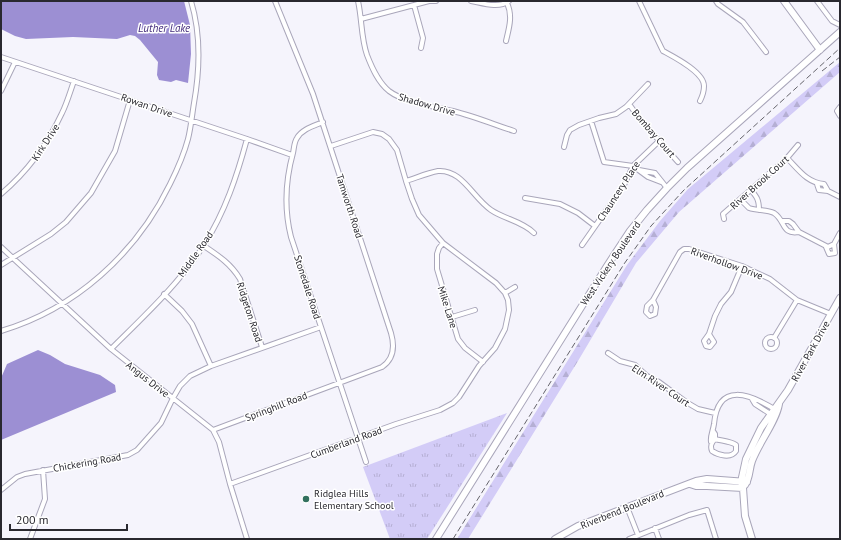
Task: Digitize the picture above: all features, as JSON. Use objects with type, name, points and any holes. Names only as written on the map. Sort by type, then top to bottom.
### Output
[{"type":"main road","points":[[784,1],[820,50]]},
{"type":"main road","name":"West Vickery Boulevard","points":[[436,539],[615,252],[647,210],[687,168],[840,32]]},
{"type":"main road","name":"River Park Drive","points":[[743,488],[752,461],[774,413],[840,298]]},
{"type":"main road","name":"Riverbend Boulevard","points":[[555,539],[578,526],[627,506],[696,481],[707,479],[744,482]]},
{"type":"main road","name":"Riverbend Boulevard","points":[[690,484],[696,486],[743,488]]},
{"type":"main road","points":[[743,488],[745,516],[752,539]]},
{"type":"street","points":[[1,331],[29,321],[62,304],[83,290],[112,266],[152,217],[177,168],[187,140],[197,88],[197,22],[191,1]]},
{"type":"street","name":"Tamworth Road","points":[[274,1],[309,82],[323,122],[391,333],[394,347],[389,362],[382,368],[340,383]]},
{"type":"street","name":"Shadow Drive","points":[[358,1],[364,47],[367,56],[378,78],[388,90],[399,97],[454,111],[514,131]]},
{"type":"street","points":[[361,19],[414,5],[436,1]]},
{"type":"street","points":[[471,1],[495,5],[508,2],[511,17],[506,41]]},
{"type":"street","points":[[639,1],[663,51],[690,67],[700,77],[704,86],[700,101]]},
{"type":"street","points":[[716,1],[743,22],[766,52]]},
{"type":"street","points":[[817,1],[832,21],[840,25]]},
{"type":"street","points":[[414,5],[423,38],[421,48]]},
{"type":"street","name":"Rowan Drive","points":[[1,57],[292,155]]},
{"type":"street","points":[[1,91],[15,62]]},
{"type":"street","name":"Kirk Drive","points":[[1,194],[20,176],[50,137],[63,112],[74,81]]},
{"type":"street","points":[[564,147],[570,130],[599,118],[616,114],[629,104],[648,84]]},
{"type":"street","points":[[1,265],[51,234],[61,226],[91,193],[115,151],[130,100]]},
{"type":"street","name":"Bombay Court","points":[[629,104],[639,118],[678,162]]},
{"type":"street","points":[[840,107],[836,111],[840,116]]},
{"type":"street","points":[[591,121],[604,162],[633,166],[648,177],[661,182],[667,188]]},
{"type":"street","name":"Stonedale Road","points":[[323,122],[303,131],[297,138],[286,182],[288,227],[366,462]]},
{"type":"street","points":[[331,146],[374,132],[382,134],[389,139],[397,150],[412,199],[419,215],[443,243],[496,283],[505,293],[509,310],[505,329],[495,348],[483,362]]},
{"type":"street","name":"Middle Road","points":[[111,349],[174,284],[204,246],[230,194],[247,139]]},
{"type":"street","name":"Chauncery Place","points":[[582,245],[624,185],[633,166],[659,141]]},
{"type":"street","name":"River Brook Court","points":[[724,219],[723,214],[786,158],[798,145]]},
{"type":"street","points":[[786,158],[807,178],[817,184],[824,184],[828,190],[840,197]]},
{"type":"street","points":[[406,181],[439,171],[453,174],[459,178],[489,209],[527,227],[534,233]]},
{"type":"street","points":[[751,190],[758,198],[759,210]]},
{"type":"street","points":[[525,198],[560,204],[595,226]]},
{"type":"street","points":[[740,199],[749,208],[772,212],[782,221],[787,231],[793,233],[799,232]]},
{"type":"street","points":[[782,221],[789,221],[799,232],[826,247],[829,254],[835,253],[836,250],[834,244]]},
{"type":"street","points":[[826,247],[832,246],[840,233]]},
{"type":"street","name":"Mike Lane","points":[[443,243],[437,254],[436,269],[460,342],[483,362]]},
{"type":"street","name":"Ridgeton Road","points":[[204,246],[225,260],[240,279],[262,347]]},
{"type":"street","name":"Angus Drive","points":[[1,247],[111,349],[214,430],[220,442],[230,484],[248,539]]},
{"type":"street","name":"Riverhollow Drive","points":[[653,300],[680,252],[684,249],[689,249],[742,266],[770,279],[796,300],[831,314]]},
{"type":"street","points":[[709,334],[714,316],[721,304],[731,292],[742,266]]},
{"type":"street","points":[[505,293],[515,287]]},
{"type":"street","points":[[164,294],[182,311],[192,324],[211,366]]},
{"type":"street","points":[[774,338],[796,300]]},
{"type":"street","points":[[452,317],[475,310]]},
{"type":"street","name":"Chickering Road","points":[[1,490],[17,477],[25,474],[128,455],[137,450],[162,423],[180,386],[190,376],[211,366],[262,347],[321,328]]},
{"type":"street","name":"Elm River Court","points":[[608,353],[620,361],[635,365],[647,376],[660,382],[686,402],[698,409],[715,413]]},
{"type":"street","name":"Cumberland Road","points":[[230,484],[396,424],[440,410],[453,403],[459,397],[483,362]]},
{"type":"street","name":"Springhill Road","points":[[214,430],[340,383]]},
{"type":"street","points":[[713,441],[732,442],[736,445],[736,451],[731,455],[716,454],[710,447],[713,441],[711,435],[713,431],[715,413],[719,403],[730,396],[746,396],[752,399],[758,399],[774,413]]},
{"type":"street","points":[[30,539],[45,498],[43,470]]},
{"type":"street","points":[[627,506],[638,535]]},
{"type":"street","points":[[629,539],[655,528],[705,511],[708,511],[716,539]]},
{"type":"street","points":[[655,528],[659,539]]},
{"type":"green space","points":[[840,62],[840,72],[679,212],[636,263],[578,361],[468,539],[457,539],[627,265],[660,221],[688,189]]},
{"type":"green space","points":[[507,413],[427,539],[390,539],[363,467]]},
{"type":"water","name":"Luther Lake","points":[[1,1],[184,1],[190,25],[191,54],[188,83],[176,80],[171,82],[159,80],[157,75],[158,62],[135,36],[130,35],[117,39],[73,37],[26,39],[15,36],[1,29]]},
{"type":"water","points":[[38,350],[65,364],[100,375],[115,385],[116,392],[1,440],[1,378],[7,364]]},
{"type":"railway","points":[[453,539],[624,264],[651,226],[684,190],[840,48]]},
{"type":"railway","points":[[822,71],[840,57]]},
{"type":"place","name":"Ridglea Hills Elementary School","points":[[306,499]]}]
